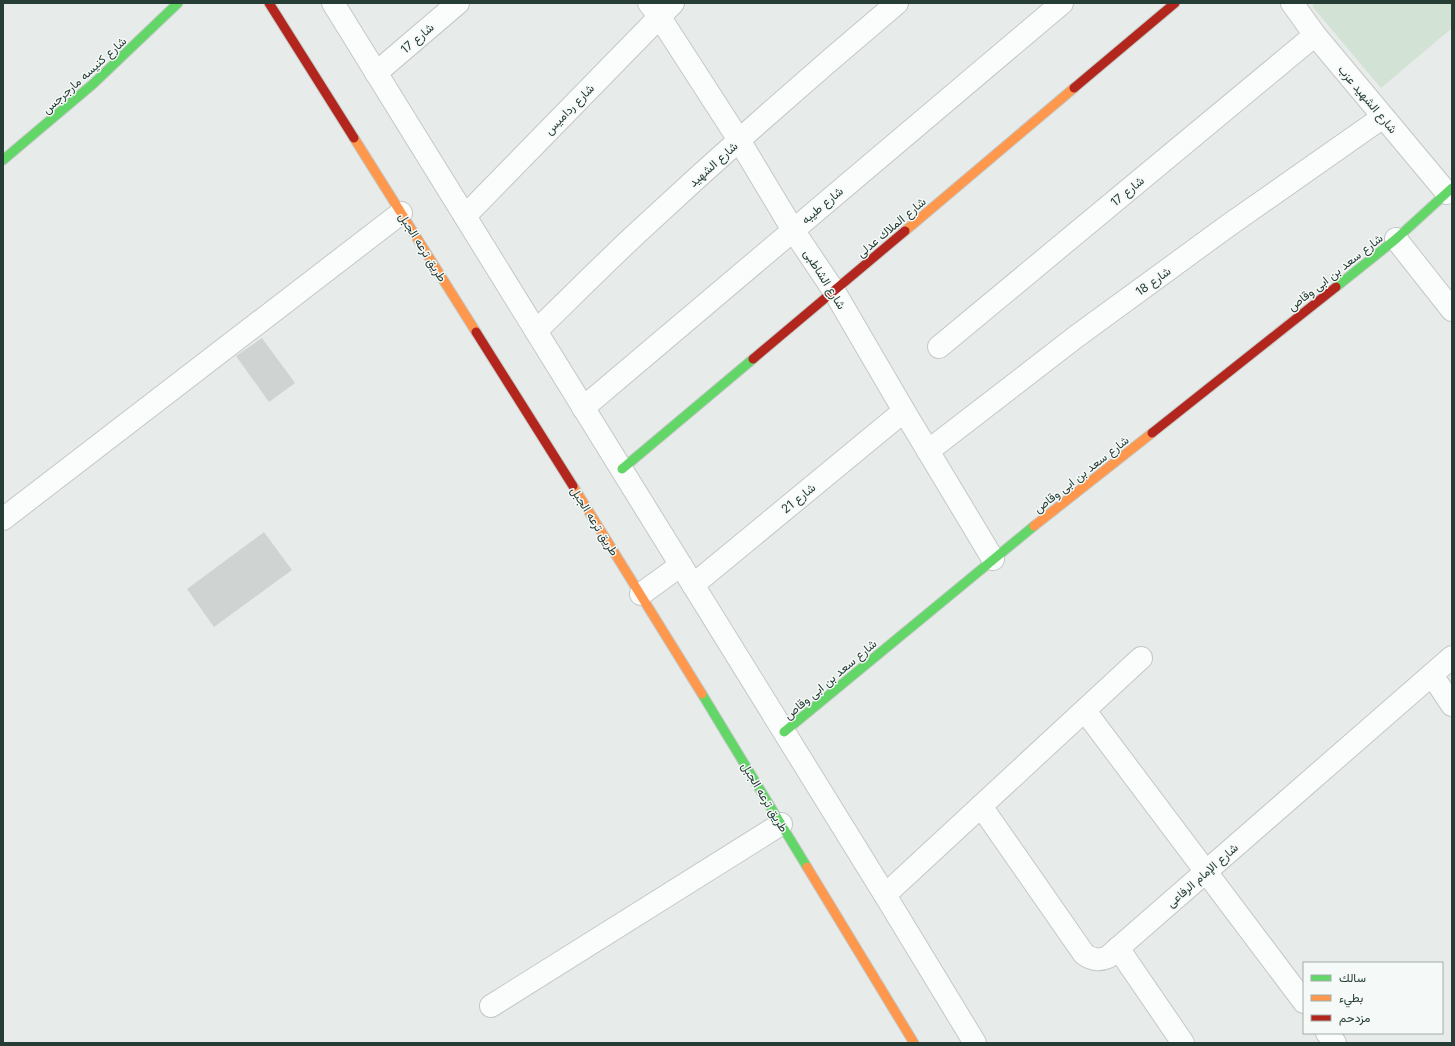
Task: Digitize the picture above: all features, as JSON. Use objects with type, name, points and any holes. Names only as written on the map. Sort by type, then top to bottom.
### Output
[{"type":"street","name":"شارع كنيسه مارجرجس","points":[[3,160],[40,131],[90,87],[140,41],[178,3]]},
{"type":"street","name":"طريق ترعه الجبل","points":[[269,3],[641,594],[914,1043]]},
{"type":"street","points":[[333,3],[975,1043]]},
{"type":"street","name":"شارع 17","points":[[376,73],[458,3]]},
{"type":"street","name":"شارع الشهيد","points":[[536,331],[636,234],[836,54],[897,3]]},
{"type":"street","name":"شارع طيبه","points":[[584,408],[1062,3]]},
{"type":"street","name":"شارع الملاك عدلى","points":[[622,470],[1176,3]]},
{"type":"street","name":"شارع الشهيد عزب","points":[[1292,3],[1315,35],[1383,117],[1449,191]]},
{"type":"street","name":"شارع الشاطبى","points":[[660,7],[793,230],[834,291],[993,559]]},
{"type":"street","name":"شارع رداميس","points":[[465,216],[660,7]]},
{"type":"street","name":"شارع 17","points":[[939,347],[1315,35]]},
{"type":"street","name":"شارع 18","points":[[928,451],[1084,332],[1229,225],[1383,117]]},
{"type":"street","name":"شارع سعد بن ابى وقاص","points":[[784,732],[993,559],[1396,239],[1449,191]]},
{"type":"street","points":[[3,519],[401,213]]},
{"type":"street","points":[[1396,239],[1452,310]]},
{"type":"street","name":"شارع 21","points":[[693,585],[904,411]]},
{"type":"street","points":[[641,594],[681,565]]},
{"type":"street","name":"شارع الإمام الرفاعى","points":[[981,806],[1084,954],[1089,958],[1102,960],[1108,957],[1452,657]]},
{"type":"street","points":[[885,895],[1141,658]]},
{"type":"street","points":[[1432,675],[1452,705]]},
{"type":"street","points":[[1085,710],[1303,1001]]},
{"type":"street","points":[[491,1006],[781,824]]},
{"type":"street","points":[[1118,948],[1183,1043]]},
{"type":"street","points":[[1328,1034],[1335,1043]]},
{"type":"green space","points":[[1316,3],[1452,3],[1452,28],[1381,88],[1312,6]]},
{"type":"building","points":[[262,338],[295,383],[269,402],[236,356]]},
{"type":"building","points":[[264,532],[292,570],[214,627],[187,589]]},
{"type":"traffic: fast","points":[[3,160],[93,84],[178,3]]},
{"type":"traffic: fast","points":[[1336,287],[1396,239],[1452,188]]},
{"type":"traffic: fast","points":[[622,469],[753,359]]},
{"type":"traffic: fast","points":[[784,732],[1034,526]]},
{"type":"traffic: fast","points":[[702,694],[807,867]]},
{"type":"traffic: slow","points":[[905,231],[1074,88]]},
{"type":"traffic: slow","points":[[354,138],[476,332]]},
{"type":"traffic: slow","points":[[1034,526],[1152,433]]},
{"type":"traffic: slow","points":[[573,486],[702,694]]},
{"type":"traffic: slow","points":[[807,867],[914,1043]]},
{"type":"traffic: jam","points":[[269,3],[354,138]]},
{"type":"traffic: jam","points":[[1074,88],[1175,3]]},
{"type":"traffic: jam","points":[[753,359],[905,231]]},
{"type":"traffic: jam","points":[[1152,433],[1336,287]]},
{"type":"traffic: jam","points":[[476,332],[573,486]]}]
